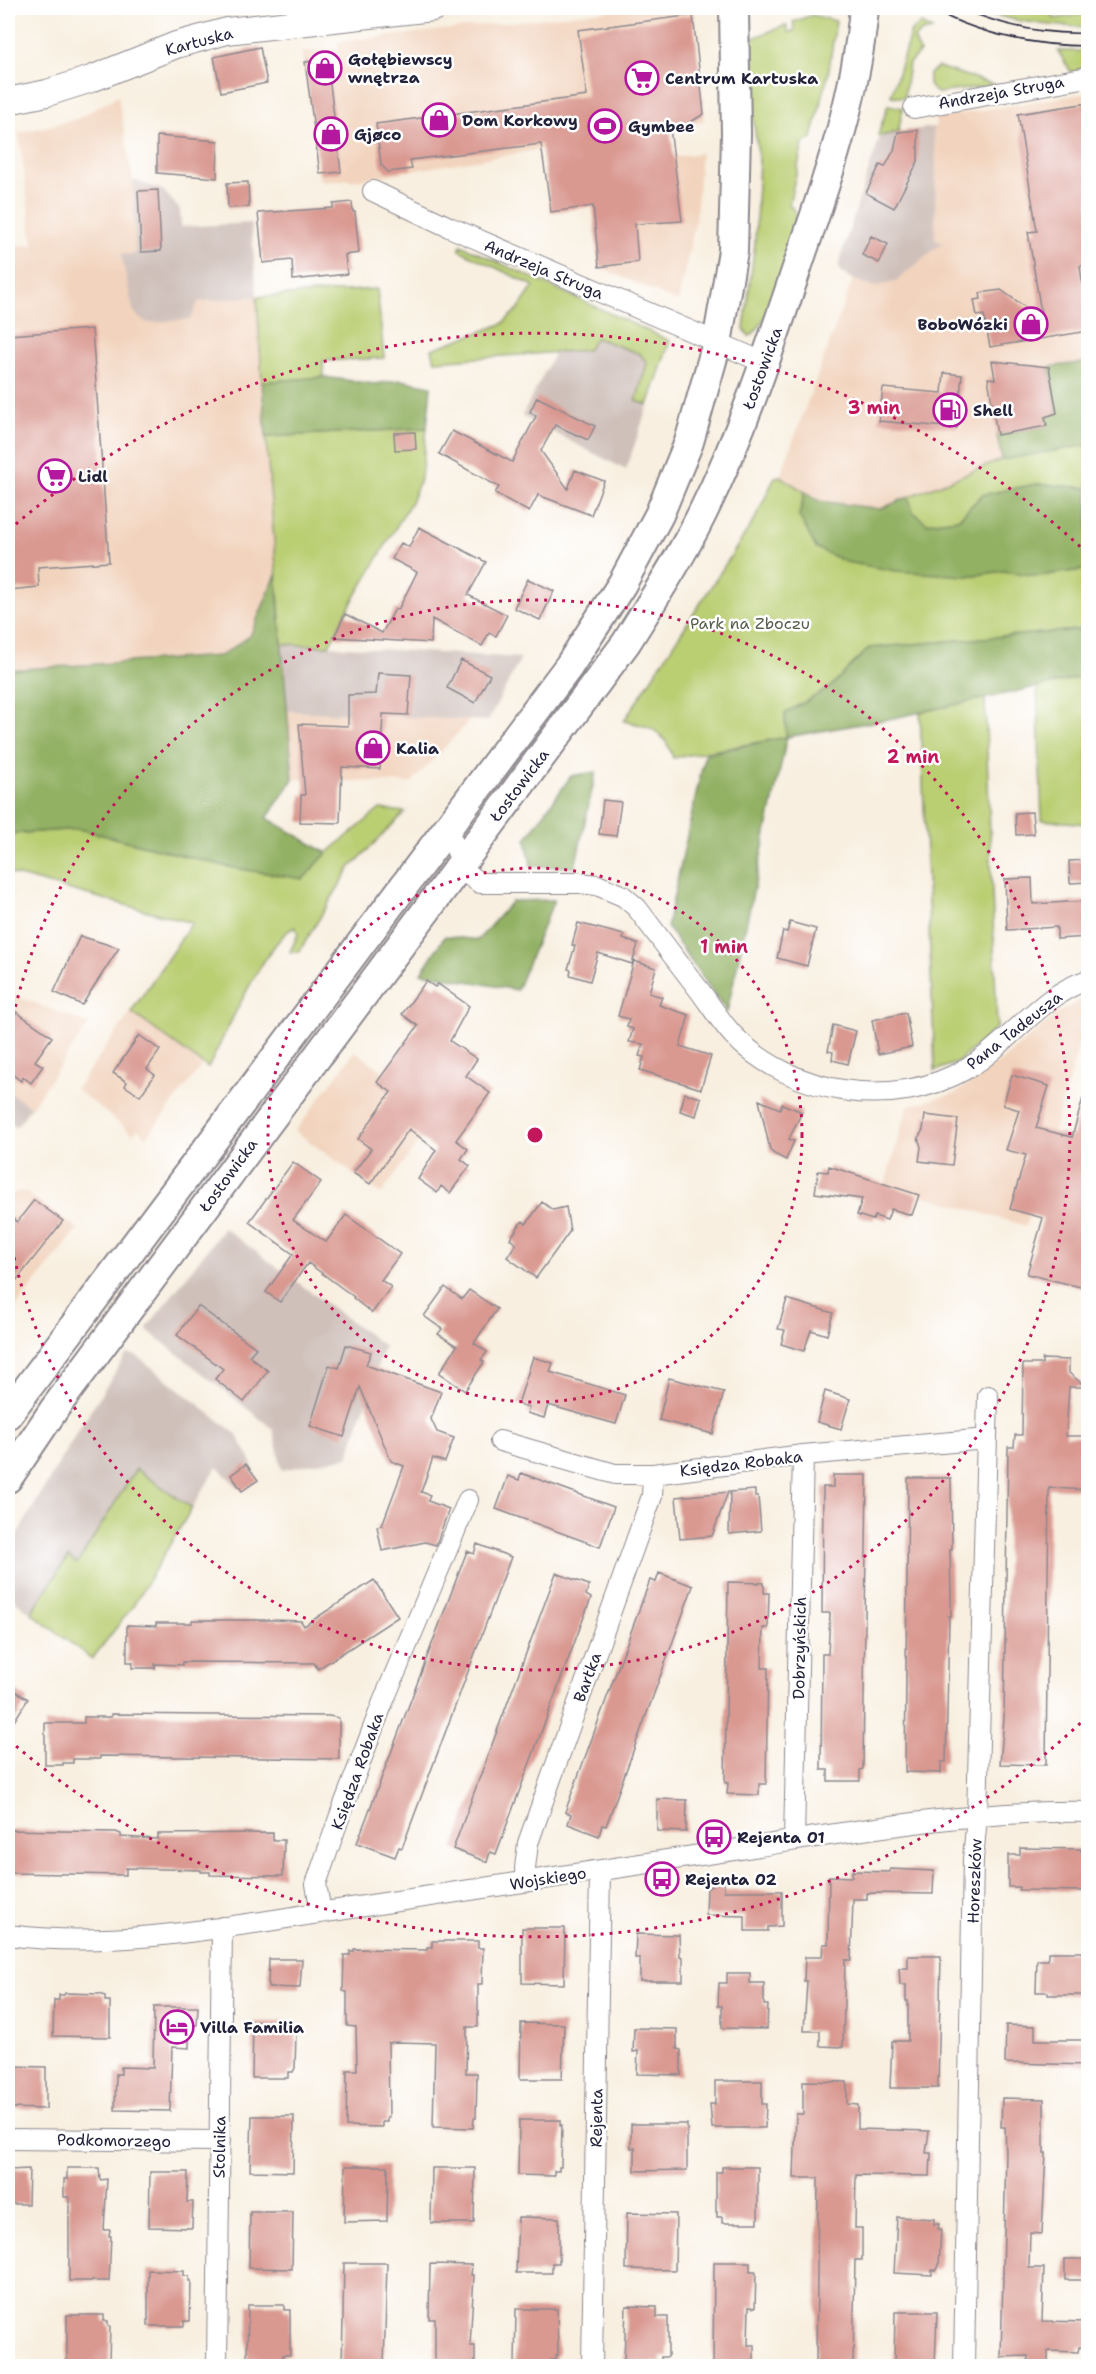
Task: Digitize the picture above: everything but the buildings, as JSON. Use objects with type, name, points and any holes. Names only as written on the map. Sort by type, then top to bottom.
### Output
[{"type":"main road","name":"Łostowicka","points":[[8,1414],[569,666],[622,584],[659,515],[689,442],[717,343],[733,250],[736,134],[734,8]]},
{"type":"main road","name":"Łostowicka","points":[[8,1478],[55,1408],[626,643],[665,580],[702,514],[743,422],[765,363],[839,138],[854,78],[864,8]]},
{"type":"street","name":"Kartuska","points":[[8,100],[47,93],[91,79],[176,45],[227,31],[433,8]]},
{"type":"street","name":"Andrzeja Struga","points":[[914,108],[1089,77]]},
{"type":"street","name":"Andrzeja Struga","points":[[373,191],[448,227],[765,363]]},
{"type":"street","name":"Pana Tadeusza","points":[[447,829],[466,874],[480,883],[580,883],[597,885],[623,897],[637,908],[724,1024],[739,1040],[758,1056],[778,1068],[801,1079],[832,1088],[885,1093],[914,1089],[945,1079],[977,1062],[1062,992],[1089,980]]},
{"type":"street","name":"Horeszków","points":[[964,2367],[973,1859],[977,1817],[988,1396]]},
{"type":"street","name":"Księdza Robaka","points":[[500,1441],[615,1474],[653,1474],[803,1455],[987,1439]]},
{"type":"street","name":"Dobrzyńskich","points":[[794,1840],[803,1455]]},
{"type":"street","name":"Bartka","points":[[526,1881],[528,1843],[652,1496],[653,1474]]},
{"type":"street","name":"Księdza Robaka","points":[[321,1912],[316,1884],[339,1818],[383,1702],[468,1500]]},
{"type":"street","name":"Wojskiego","points":[[8,1935],[70,1941],[113,1939],[222,1927],[794,1840],[977,1817],[1089,1812]]},
{"type":"street","name":"Rejenta","points":[[592,2367],[600,1870]]},
{"type":"street","name":"Stolnika","points":[[216,2367],[222,1927]]},
{"type":"street","name":"Podkomorzego","points":[[8,2139],[220,2141]]},
{"type":"shaded area","name":"Centrum Kartuska","points":[[632,8],[693,8],[704,122],[350,181],[350,179],[324,182],[319,178],[303,52],[338,48],[338,42]]},
{"type":"shaded area","points":[[1088,93],[1088,445],[1006,458],[880,509],[819,501],[780,476],[853,279],[872,287],[941,243],[935,239],[936,160],[933,127],[936,127],[935,118]]},
{"type":"shaded area","points":[[118,96],[133,180],[135,254],[121,255],[134,310],[139,318],[198,302],[257,296],[276,575],[250,636],[220,656],[8,670],[8,246],[33,245],[19,133],[77,119]]},
{"type":"shaded area","points":[[933,127],[936,160],[935,239],[942,243],[895,282],[872,287],[853,279],[841,272],[840,258],[880,136]]},
{"type":"shaded area","points":[[701,153],[696,218],[678,302],[599,267],[591,169]]},
{"type":"shaded area","points":[[133,180],[163,190],[180,210],[181,227],[251,223],[257,296],[198,302],[191,319],[148,323],[139,318],[133,310],[121,254],[135,254]]},
{"type":"shaded area","points":[[596,338],[640,354],[647,363],[637,401],[648,405],[626,470],[522,416],[555,352],[587,350]]},
{"type":"shaded area","points":[[282,644],[521,658],[488,721],[287,711]]},
{"type":"shaded area","points":[[287,711],[470,720],[411,783],[293,779]]},
{"type":"shaded area","points":[[8,993],[89,1024],[31,1107],[8,1091]]},
{"type":"shaded area","points":[[1088,996],[1088,1014],[1026,1226],[885,1184],[908,1106],[956,1093],[1006,1057],[1058,1013]]},
{"type":"shaded area","points":[[131,1012],[203,1064],[147,1137],[137,1129],[133,1134],[76,1089]]},
{"type":"shaded area","points":[[355,1051],[440,1112],[381,1194],[295,1131]]},
{"type":"shaded area","points":[[8,1091],[31,1107],[16,1127],[8,1121]]},
{"type":"shaded area","points":[[24,1191],[78,1229],[16,1307],[8,1302],[8,1194]]},
{"type":"shaded area","points":[[224,1228],[384,1346],[348,1457],[282,1470],[273,1429],[146,1329]]},
{"type":"shaded area","points":[[127,1354],[137,1356],[236,1434],[252,1462],[254,1474],[258,1480],[242,1491],[217,1467],[192,1508],[136,1469],[77,1564],[68,1558],[31,1613],[8,1595],[8,1550],[77,1432]]},
{"type":"green space","points":[[970,8],[1051,8],[1054,19],[1088,13],[1088,27],[1029,22]]},
{"type":"green space","points":[[812,15],[836,21],[828,75],[812,138],[803,144],[789,204],[796,213],[780,278],[767,312],[760,325],[749,336],[744,329],[755,243],[759,160],[748,82],[748,40],[786,25],[789,33],[795,30],[793,22]]},
{"type":"green space","points":[[921,24],[932,30],[922,32],[914,39],[920,52],[909,63],[904,98],[891,96],[911,31]]},
{"type":"green space","points":[[1058,51],[1088,51],[1088,68],[1071,72]]},
{"type":"green space","points":[[938,67],[996,85],[938,93],[930,86],[929,74]]},
{"type":"green space","points":[[888,105],[903,108],[898,132],[880,136],[878,135]]},
{"type":"green space","points":[[461,245],[670,341],[648,405],[636,401],[647,363],[640,354],[596,338],[587,350],[435,361],[432,349],[502,324],[519,308],[534,286],[459,250]]},
{"type":"green space","points":[[377,289],[384,358],[323,361],[324,377],[262,382],[257,297]]},
{"type":"green space","points":[[1088,362],[1088,445],[1002,460],[997,435],[1047,426],[1045,417],[1057,413],[1049,367]]},
{"type":"green space","points":[[324,377],[374,384],[401,380],[431,386],[427,428],[266,437],[262,382]]},
{"type":"green space","points":[[427,428],[421,477],[412,500],[345,614],[329,646],[282,644],[266,437]]},
{"type":"green space","points":[[1088,445],[1088,488],[1036,484],[982,495],[958,519],[927,523],[913,512],[908,497],[1006,458]]},
{"type":"green space","name":"Park na Zboczu","points":[[780,476],[805,492],[799,516],[966,576],[1004,571],[1038,576],[1088,569],[1088,629],[869,648],[828,689],[785,713],[787,737],[673,758],[661,735],[642,725],[624,721],[755,519],[775,477]]},
{"type":"green space","points":[[1036,484],[1088,488],[1088,569],[1038,576],[1004,571],[966,576],[896,571],[846,562],[816,548],[799,516],[805,492],[819,501],[880,509],[908,497],[913,512],[927,523],[958,519],[982,495]]},
{"type":"green space","points":[[276,575],[293,779],[267,818],[327,853],[303,879],[229,867],[79,829],[8,834],[8,670],[220,656],[250,636]]},
{"type":"green space","points":[[1088,629],[1088,676],[889,719],[787,737],[727,1012],[667,927],[705,754],[786,737],[785,713],[828,689],[869,648]]},
{"type":"green space","points":[[1088,676],[1088,824],[1042,820],[1037,687]]},
{"type":"green space","points":[[985,698],[997,1027],[958,1062],[935,1071],[920,712]]},
{"type":"green space","points":[[596,772],[575,867],[531,866],[526,839],[571,776]]},
{"type":"green space","points":[[380,809],[405,812],[350,868],[299,952],[290,952],[298,934],[295,927],[284,935],[272,949],[247,990],[208,1068],[131,1012],[192,923],[8,873],[8,834],[79,829],[229,867],[303,879],[327,853]]},
{"type":"green space","points":[[554,900],[517,990],[421,973],[445,936],[478,940],[512,901]]},
{"type":"green space","points":[[136,1469],[192,1508],[133,1606],[92,1659],[31,1613],[68,1557],[77,1564]]},
{"type":"tram line","points":[[929,8],[967,25],[1006,37],[1047,44],[1088,46]]},
{"type":"tram line","points":[[960,8],[1022,28],[1088,33]]},
{"type":"place","name":"Gołębiewscy wnętrza","points":[[325,68]]},
{"type":"place","name":"Centrum Kartuska","points":[[642,78]]},
{"type":"place","name":"Dom Korkowy","points":[[439,120]]},
{"type":"place","name":"Gymbee","points":[[605,126]]},
{"type":"place","name":"Gjøco","points":[[331,134]]},
{"type":"place","name":"BoboWózki","points":[[1031,324]]},
{"type":"place","name":"Shell","points":[[950,410]]},
{"type":"place","name":"Lidl","points":[[55,476]]},
{"type":"place","name":"Kalia","points":[[373,748]]},
{"type":"place","name":"Rejenta 01","points":[[714,1837]]},
{"type":"place","name":"Rejenta 02","points":[[662,1879]]},
{"type":"place","name":"Villa Familia","points":[[177,2027]]}]
